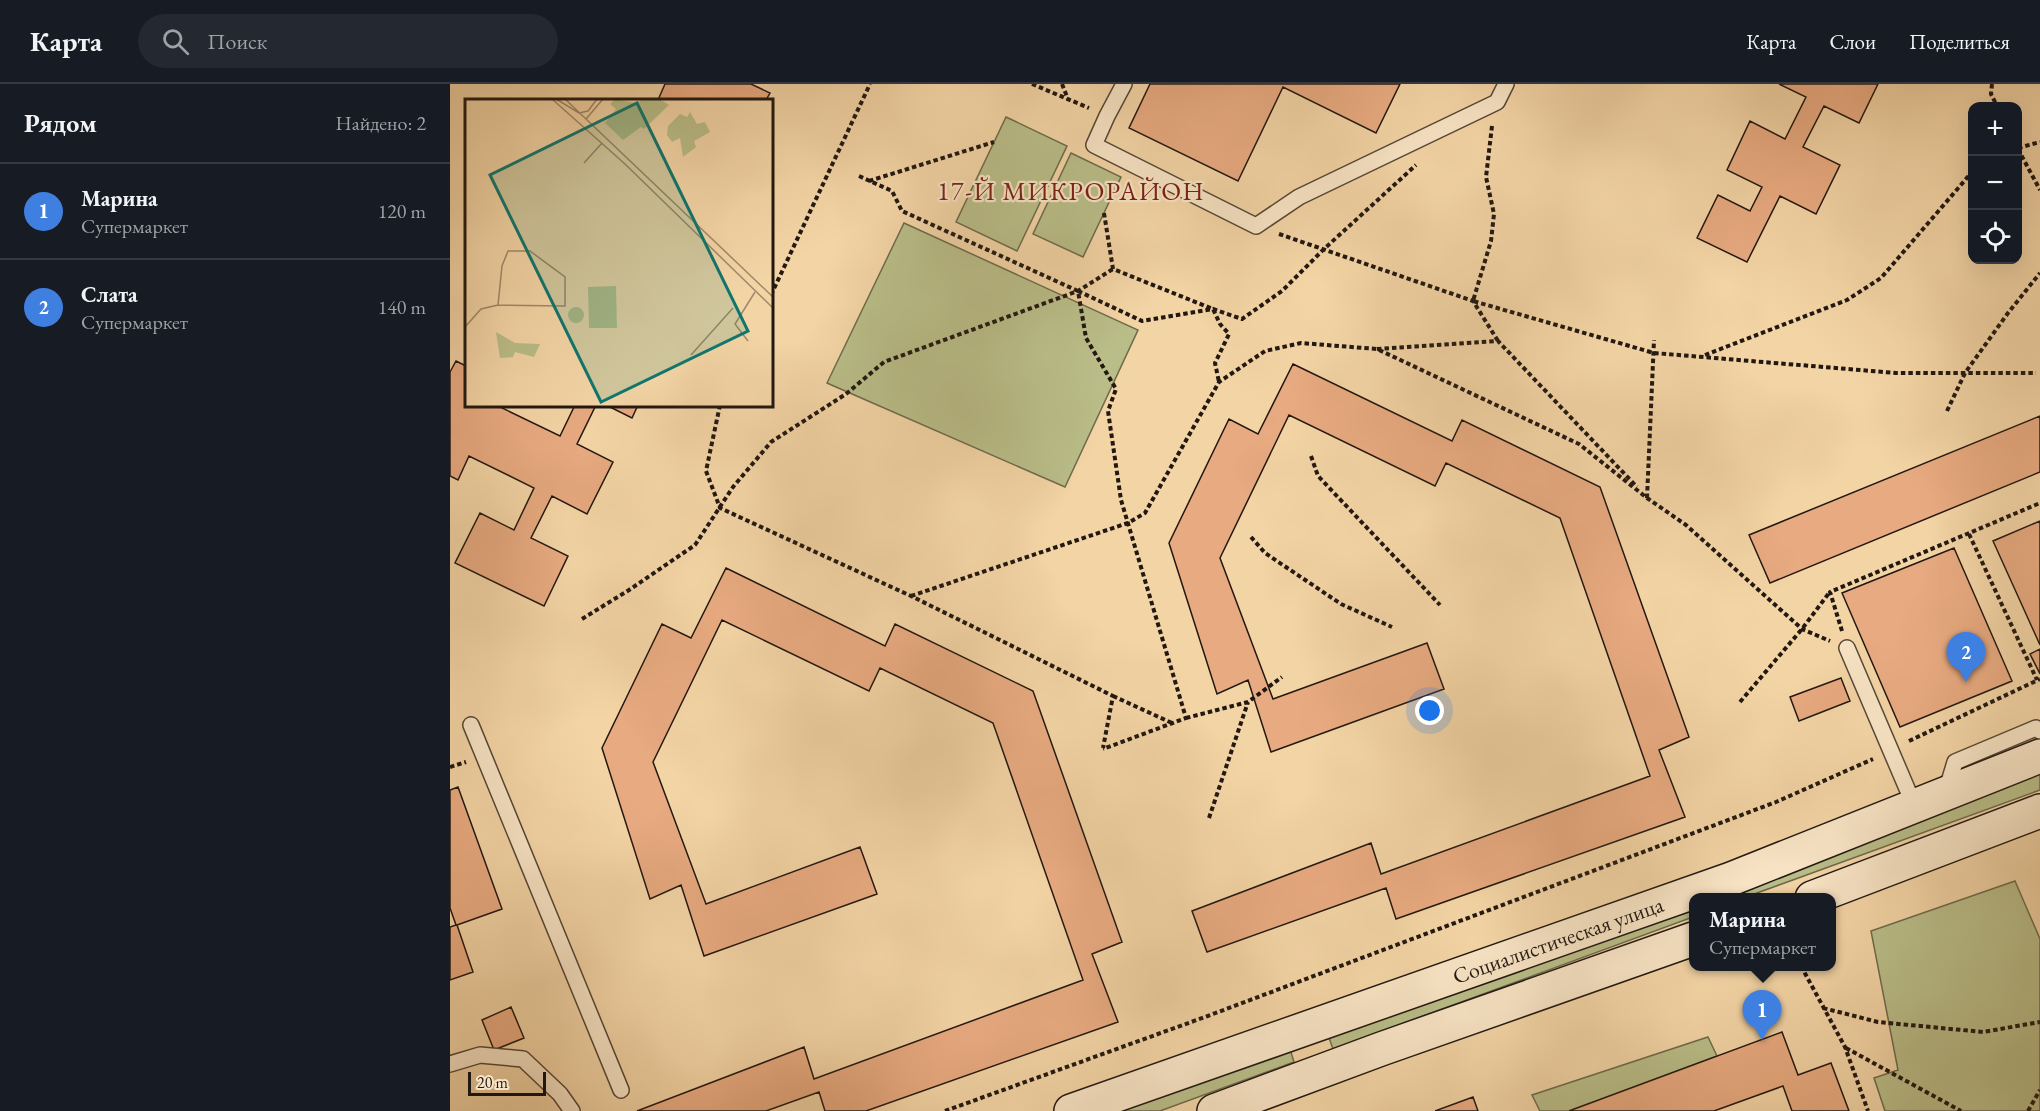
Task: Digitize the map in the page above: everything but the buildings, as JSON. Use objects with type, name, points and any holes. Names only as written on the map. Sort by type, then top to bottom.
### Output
[{"type":"street","name":"Социалистическая улица","points":[[1691,893],[2040,756]]},
{"type":"street","points":[[1823,893],[2040,811]]},
{"type":"street","name":"Социалистическая улица","points":[[1071,1111],[1689,894]]},
{"type":"street","name":"Социалистическая улица","points":[[1214,1111],[1350,1060],[1689,940]]},
{"type":"lane","points":[[1124,84],[1094,145],[1256,226],[1299,197],[1497,102],[1506,84]]},
{"type":"lane","points":[[1847,648],[1914,805]]},
{"type":"lane","points":[[471,725],[621,1090]]},
{"type":"lane","points":[[1945,794],[1955,762],[2036,728],[2040,731]]},
{"type":"lane","points":[[450,1064],[480,1055],[523,1059],[560,1094],[572,1111]]},
{"type":"path","points":[[772,294],[870,84]]},
{"type":"path","points":[[1032,84],[1107,116]]},
{"type":"path","points":[[1062,84],[1068,99]]},
{"type":"path","points":[[1992,84],[1991,94],[1995,102]]},
{"type":"path","points":[[1497,102],[1486,177],[1494,214],[1491,241],[1473,301],[1498,341],[1647,498]]},
{"type":"path","points":[[869,181],[994,142]]},
{"type":"path","points":[[2022,147],[2040,142]]},
{"type":"path","points":[[2022,156],[2040,190]]},
{"type":"path","points":[[1113,269],[1242,320],[1282,291],[1324,249],[1424,159]]},
{"type":"path","points":[[859,176],[892,191],[902,211],[1142,321],[1213,309]]},
{"type":"path","points":[[1702,357],[1847,300],[1881,278],[1968,177]]},
{"type":"path","points":[[1104,213],[1113,269]]},
{"type":"path","points":[[1256,226],[1473,301],[1654,352],[1896,373],[2036,373]]},
{"type":"path","points":[[582,619],[695,545],[733,487],[771,442],[846,394],[884,362],[1078,291],[1113,269]]},
{"type":"path","points":[[1947,411],[1965,373],[2040,273]]},
{"type":"path","points":[[1078,291],[1086,338],[1116,389],[1108,411],[1121,500],[1186,718]]},
{"type":"path","points":[[1213,309],[1220,324],[1229,334],[1215,363],[1219,382]]},
{"type":"path","points":[[1647,498],[1654,340]]},
{"type":"path","points":[[910,596],[1128,523],[1145,513],[1219,382],[1265,351],[1300,343],[1377,349],[1498,341]]},
{"type":"path","points":[[1377,349],[1579,444],[1647,498],[1686,525],[1802,629],[1847,648]]},
{"type":"path","points":[[720,406],[706,471],[720,508],[910,596],[1172,723]]},
{"type":"path","points":[[1311,456],[1318,476],[1440,605]]},
{"type":"path","points":[[1740,702],[1830,592],[2040,503]]},
{"type":"path","points":[[945,1111],[1205,1017],[1776,802],[2039,679],[1969,534]]},
{"type":"path","points":[[1251,537],[1265,553],[1341,604],[1392,627]]},
{"type":"path","points":[[1830,592],[1847,648]]},
{"type":"path","points":[[1113,696],[1103,749],[1186,718],[1248,702],[1282,677]]},
{"type":"path","points":[[1209,818],[1248,702]]},
{"type":"path","points":[[1804,971],[1845,1047],[1868,1111]]},
{"type":"path","points":[[1824,1008],[1878,1022],[1983,1032],[2040,1022]]},
{"type":"path","points":[[1845,1047],[1960,1111]]},
{"type":"path","points":[[2028,1111],[2040,1090]]},
{"type":"green space","points":[[1006,117],[1067,146],[1017,251],[956,222]]},
{"type":"green space","points":[[1071,153],[1121,177],[1083,257],[1033,234]]},
{"type":"green space","points":[[904,223],[1138,330],[1065,487],[827,383]]},
{"type":"green space","points":[[2040,764],[2040,790],[1757,893],[1701,893]]},
{"type":"green space","points":[[2015,881],[2040,939],[2040,1111],[1885,1111],[1874,1078],[1898,1070],[1871,931]]},
{"type":"green space","points":[[1689,898],[1689,918],[1333,1049],[1328,1035]]},
{"type":"green space","points":[[1708,1037],[1717,1056],[1569,1111],[1540,1111],[1532,1095]]},
{"type":"green space","points":[[1290,1049],[1294,1062],[1160,1111],[1119,1111]]},
{"type":"place","name":"Слата","points":[[1966,682]]},
{"type":"place","name":"Марина","points":[[1762,1040]]},
{"type":"district","name":"17-Й МИКРОРАЙОН","points":[[1071,191]]}]
